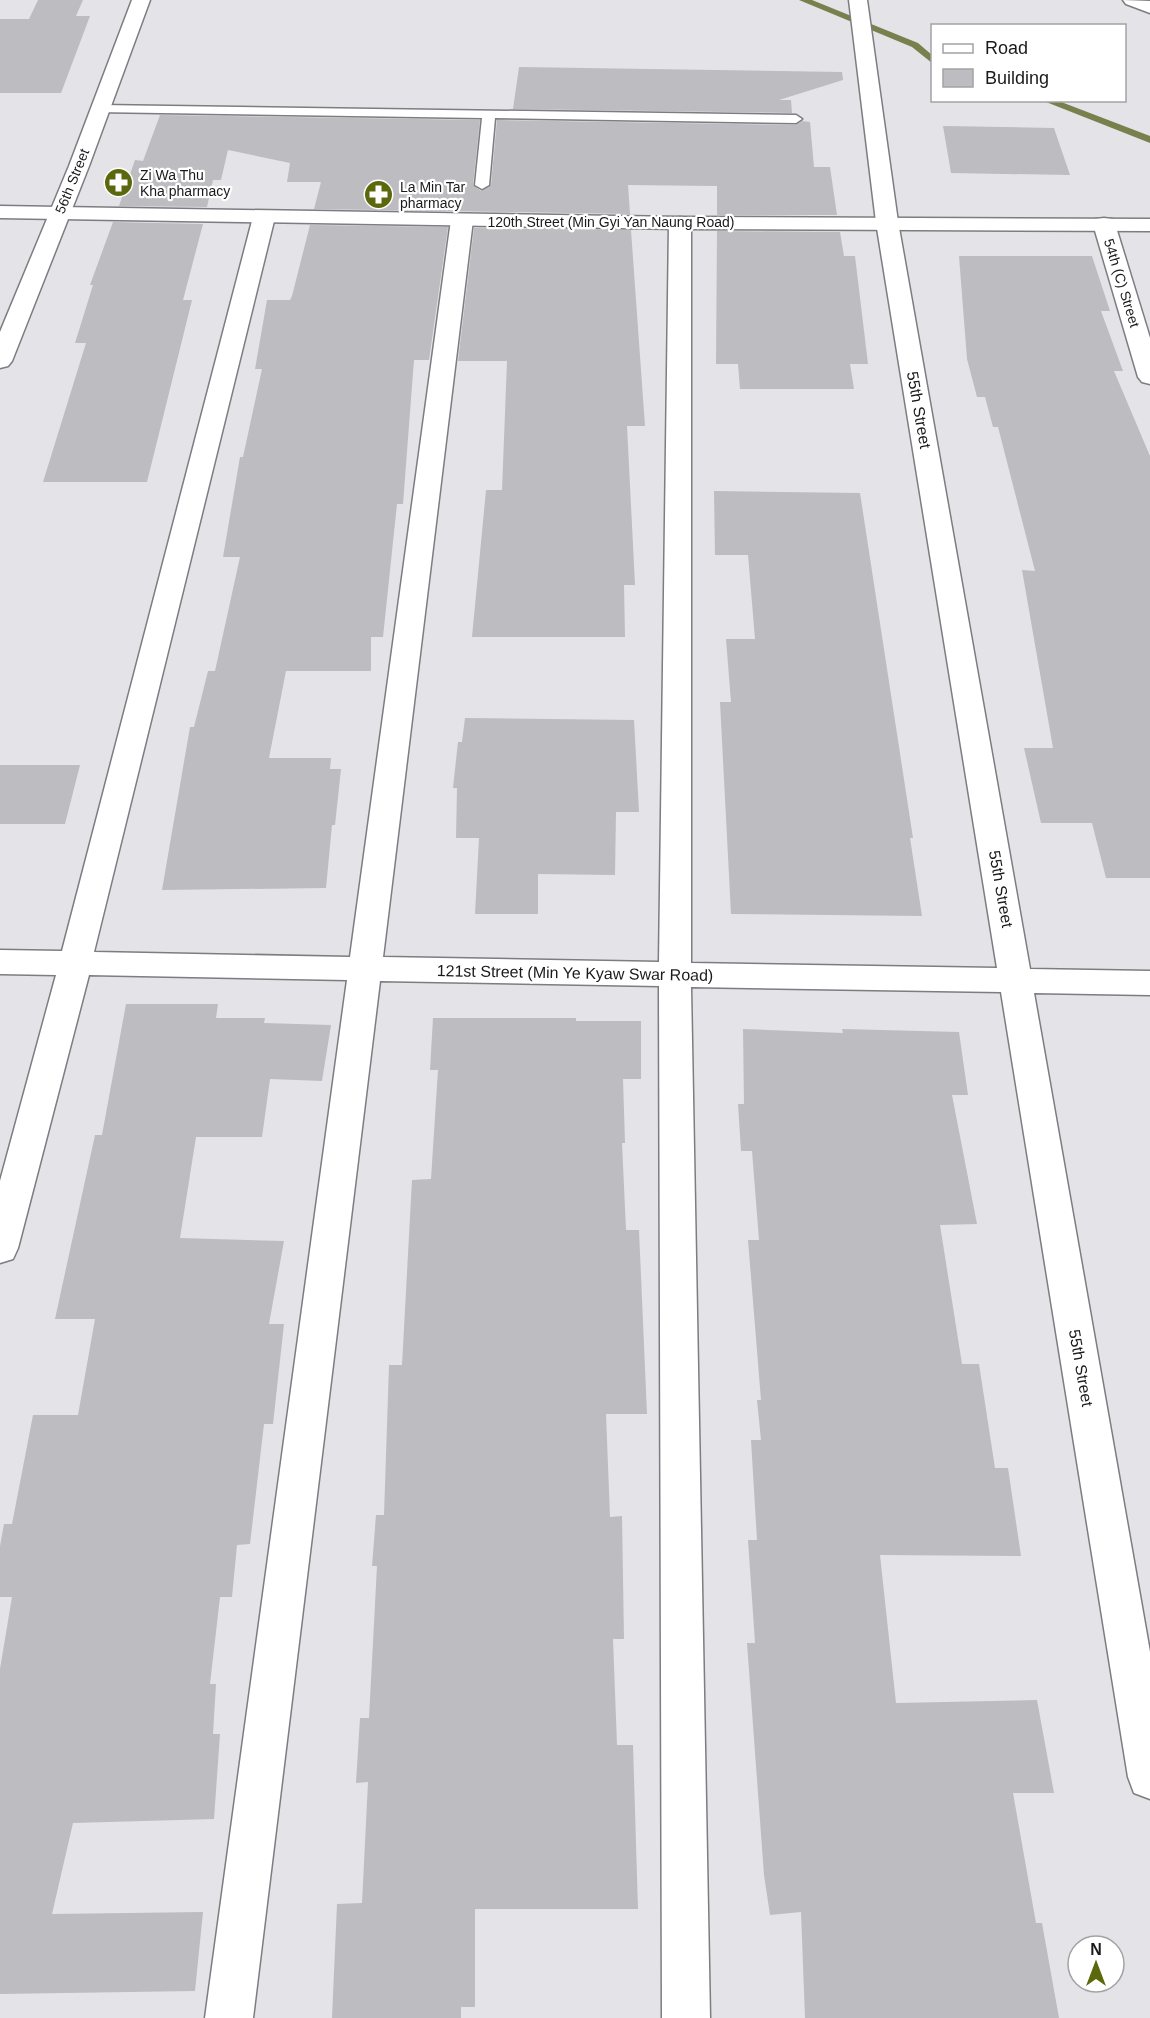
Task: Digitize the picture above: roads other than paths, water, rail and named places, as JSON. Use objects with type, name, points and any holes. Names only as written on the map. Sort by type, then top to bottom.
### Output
[{"type":"street","name":"56th Street","points":[[0,362],[60,213],[141,0]]},
{"type":"street","points":[[1132,0],[1150,7]]},
{"type":"street","name":"55th Street","points":[[859,7],[887,222],[1150,1777]]},
{"type":"street","name":"120th Street (Min Gyi Yan Naung Road)","points":[[0,212],[680,223],[887,222],[1150,225]]},
{"type":"street","points":[[0,1248],[75,964],[264,217]]},
{"type":"street","points":[[229,2018],[462,220]]},
{"type":"street","points":[[680,223],[675,975],[686,2018]]},
{"type":"street","name":"54th (C) Street","points":[[1104,224],[1150,377]]},
{"type":"street","name":"121st Street (Min Ye Kyaw Swar Road)","points":[[0,962],[1150,983]]},
{"type":"lane","points":[[100,109],[796,119]]},
{"type":"lane","points":[[482,185],[489,116]]},
{"type":"waterway","points":[[804,0],[915,45],[931,59]]},
{"type":"waterway","points":[[1051,102],[1150,140]]},
{"type":"place","name":"Zi Wa Thu Kha pharmacy","points":[[119,183]]},
{"type":"place","name":"La Min Tar pharmacy","points":[[379,195]]}]
